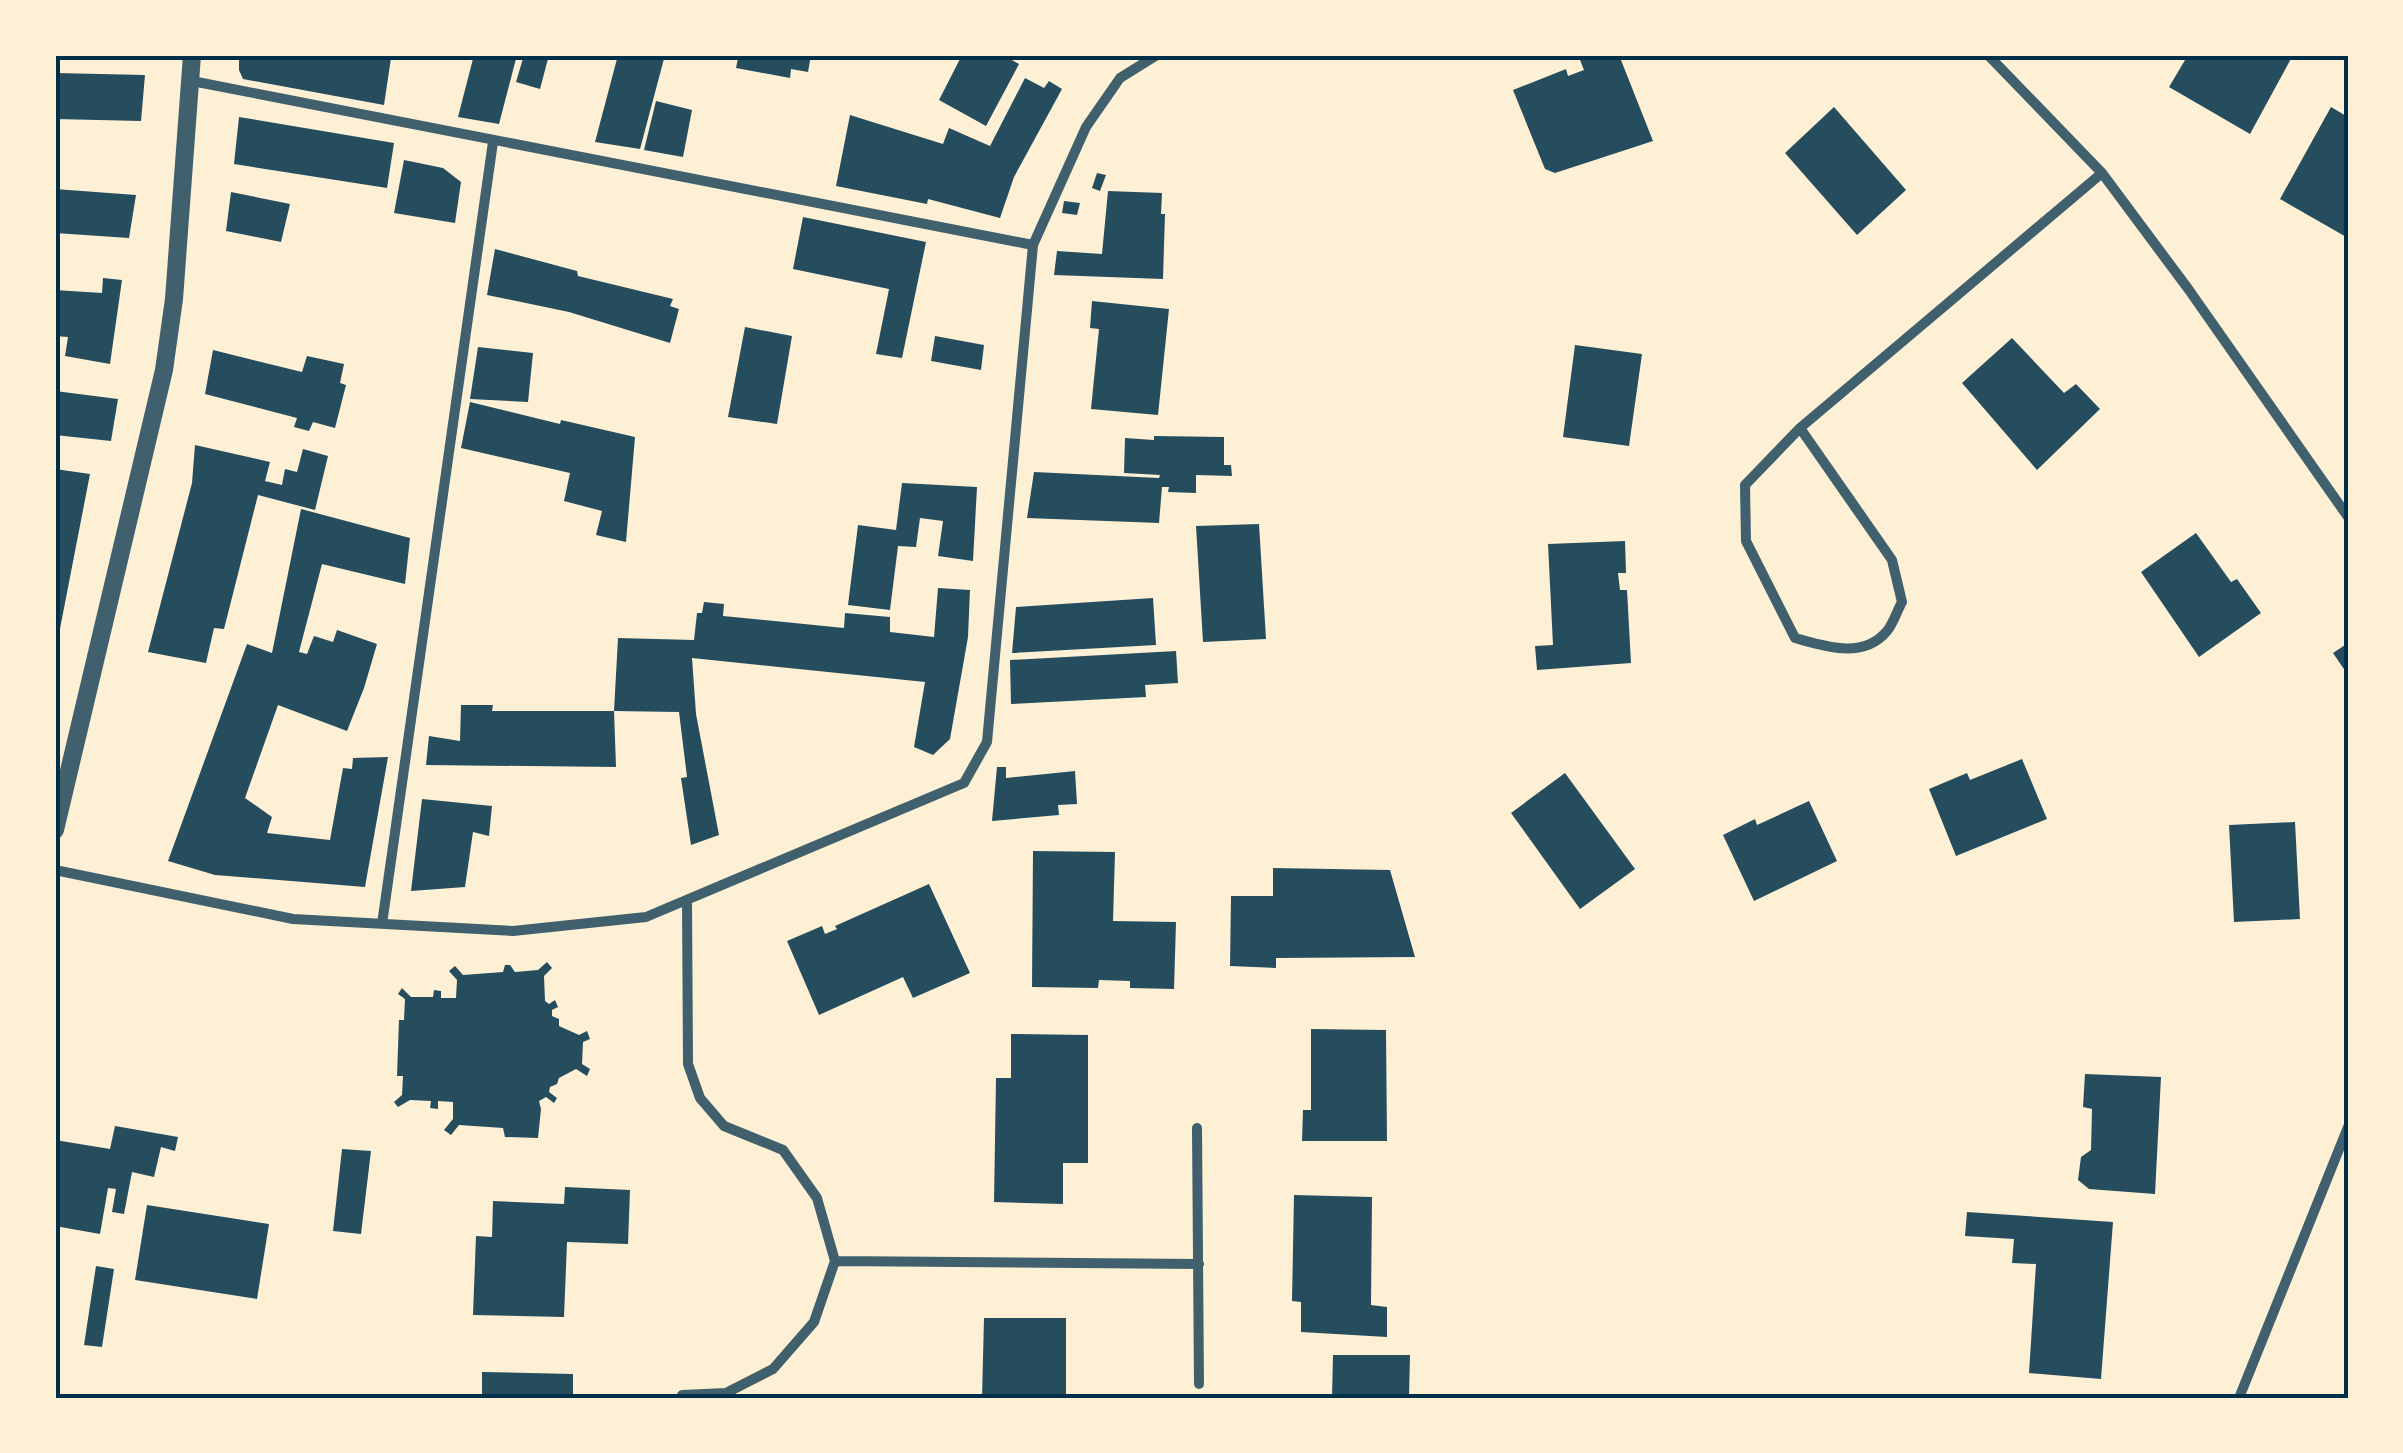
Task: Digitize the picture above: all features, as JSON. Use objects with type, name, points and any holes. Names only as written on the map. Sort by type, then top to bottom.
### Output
[{"type":"street","points":[[55,830],[164,370],[174,299],[192,55]]},
{"type":"street","points":[[55,870],[293,919],[513,932],[646,916],[964,783],[986,742],[1033,245],[1086,127],[1120,78],[1157,55]]},
{"type":"street","points":[[1988,55],[2102,174],[2189,290],[2348,517]]},
{"type":"street","points":[[192,81],[1033,245]]},
{"type":"street","points":[[382,924],[493,142]]},
{"type":"street","points":[[1800,428],[1892,560],[1902,602],[1886,633],[1865,645],[1839,650],[1795,638],[1746,541],[1745,485],[1800,428],[2102,174]]},
{"type":"street","points":[[682,1395],[726,1394],[773,1368],[814,1322],[835,1261],[817,1198],[782,1150],[724,1126],[700,1098],[688,1064],[687,900]]},
{"type":"street","points":[[2239,1398],[2348,1127]]},
{"type":"street","points":[[1198,1128],[1200,1384]]},
{"type":"street","points":[[835,1261],[1199,1264]]},
{"type":"building","points":[[239,55],[391,58],[384,105],[243,79]]},
{"type":"building","points":[[474,55],[517,55],[499,124],[458,117]]},
{"type":"building","points":[[524,55],[549,55],[540,89],[516,82]]},
{"type":"building","points":[[618,55],[665,55],[640,149],[595,142]]},
{"type":"building","points":[[731,55],[811,55],[808,72],[791,69],[790,78],[736,68],[738,58]]},
{"type":"building","points":[[962,55],[1003,55],[1019,64],[986,126],[939,100]]},
{"type":"building","points":[[1578,55],[1619,55],[1653,141],[1555,173],[1545,169],[1513,90],[1566,69],[1568,76],[1584,70]]},
{"type":"building","points":[[2188,55],[2293,55],[2250,134],[2169,87]]},
{"type":"building","points":[[55,73],[145,75],[141,121],[55,119]]},
{"type":"building","points":[[1025,78],[1044,88],[1049,81],[1062,89],[1014,177],[1000,218],[928,199],[927,204],[836,186],[850,115],[943,144],[949,128],[990,146]]},
{"type":"building","points":[[656,101],[692,110],[683,157],[644,150]]},
{"type":"building","points":[[1834,107],[1906,190],[1857,235],[1785,153]]},
{"type":"building","points":[[2331,107],[2348,117],[2348,238],[2280,199]]},
{"type":"building","points":[[239,117],[394,143],[387,188],[234,164]]},
{"type":"building","points":[[404,160],[443,168],[461,182],[455,223],[394,213]]},
{"type":"building","points":[[1097,173],[1106,175],[1100,191],[1092,188]]},
{"type":"building","points":[[55,189],[136,195],[129,238],[55,233]]},
{"type":"building","points":[[1108,191],[1162,193],[1163,279],[1054,275],[1057,251],[1102,254]]},
{"type":"building","points":[[231,192],[290,204],[281,242],[226,231]]},
{"type":"building","points":[[1064,201],[1080,203],[1077,215],[1062,213]]},
{"type":"building","points":[[803,217],[926,242],[902,358],[876,354],[889,289],[793,269]]},
{"type":"building","points":[[495,249],[577,271],[578,276],[673,299],[670,306],[679,309],[670,343],[569,312],[487,295]]},
{"type":"building","points":[[103,278],[122,280],[110,364],[65,356],[68,337],[55,336],[55,290],[102,293]]},
{"type":"building","points":[[1092,301],[1169,309],[1158,415],[1091,409],[1099,329],[1090,328]]},
{"type":"building","points":[[745,327],[792,336],[777,424],[728,417]]},
{"type":"building","points":[[935,336],[984,345],[981,370],[931,361]]},
{"type":"building","points":[[2012,338],[2064,393],[2076,384],[2100,409],[2037,470],[1962,383]]},
{"type":"building","points":[[1575,345],[1642,354],[1629,446],[1563,437]]},
{"type":"building","points":[[478,347],[533,353],[528,402],[470,399]]},
{"type":"building","points":[[213,350],[302,372],[307,356],[344,364],[340,383],[346,385],[335,428],[313,422],[309,431],[294,427],[297,418],[205,394]]},
{"type":"building","points":[[55,391],[118,399],[111,441],[55,435]]},
{"type":"building","points":[[470,402],[635,437],[626,542],[596,535],[602,511],[564,501],[570,473],[461,448]]},
{"type":"building","points":[[1154,436],[1224,437],[1224,465],[1231,465],[1232,476],[1196,475],[1196,493],[1168,492],[1169,487],[1162,487],[1159,523],[1027,518],[1034,472],[1159,478],[1160,475],[1124,473],[1125,438],[1154,440]]},
{"type":"building","points":[[195,445],[270,462],[265,481],[282,485],[285,469],[297,472],[303,449],[328,456],[315,510],[258,495],[224,629],[214,628],[206,663],[148,652],[192,483]]},
{"type":"building","points":[[55,469],[90,474],[58,639],[55,638]]},
{"type":"building","points":[[902,483],[977,487],[973,561],[938,556],[943,521],[920,518],[916,547],[898,546],[890,610],[848,605],[858,525],[896,530]]},
{"type":"building","points":[[301,509],[410,538],[405,584],[322,564],[299,652],[307,654],[314,636],[333,642],[337,630],[377,644],[364,688],[347,731],[278,705],[245,798],[272,817],[267,833],[330,840],[343,768],[352,769],[353,758],[388,757],[365,887],[215,875],[168,861],[247,644],[272,653]]},
{"type":"building","points":[[1259,524],[1266,639],[1203,642],[1196,526]]},
{"type":"building","points":[[2196,533],[2231,582],[2237,579],[2261,613],[2199,657],[2141,572]]},
{"type":"building","points":[[1625,541],[1626,573],[1618,573],[1620,590],[1627,590],[1631,663],[1537,670],[1535,646],[1553,645],[1548,544]]},
{"type":"building","points":[[938,588],[970,590],[968,637],[950,739],[933,755],[914,747],[925,682],[692,658],[696,714],[719,835],[691,845],[681,778],[687,777],[679,712],[614,711],[618,638],[694,640],[697,613],[702,613],[704,602],[724,604],[723,616],[844,628],[845,613],[890,617],[890,632],[934,637]]},
{"type":"building","points":[[1153,598],[1156,645],[1012,653],[1016,607]]},
{"type":"building","points":[[2348,643],[2348,675],[2333,653]]},
{"type":"building","points":[[1176,651],[1178,683],[1145,685],[1146,697],[1011,704],[1010,660]]},
{"type":"building","points":[[461,705],[493,705],[492,711],[614,711],[616,767],[426,765],[429,736],[460,741]]},
{"type":"building","points":[[2022,759],[2047,819],[1956,856],[1929,789],[1967,773],[1970,780]]},
{"type":"building","points":[[997,767],[1006,767],[1006,778],[1075,771],[1077,804],[1058,805],[1059,815],[992,821]]},
{"type":"building","points":[[1565,773],[1635,869],[1580,909],[1511,813]]},
{"type":"building","points":[[422,799],[492,806],[489,836],[473,832],[465,887],[411,891]]},
{"type":"building","points":[[1809,801],[1837,861],[1754,901],[1723,835],[1755,819],[1757,825]]},
{"type":"building","points":[[2295,822],[2300,919],[2234,922],[2229,825]]},
{"type":"building","points":[[1033,851],[1115,852],[1113,921],[1176,922],[1174,989],[1130,988],[1130,981],[1099,980],[1098,988],[1032,987]]},
{"type":"building","points":[[1273,868],[1390,870],[1415,957],[1276,958],[1276,968],[1230,966],[1231,896],[1273,896]]},
{"type":"building","points":[[929,884],[970,973],[913,998],[903,977],[819,1015],[787,941],[822,926],[825,934]]},
{"type":"building","points":[[547,962],[552,968],[544,976],[545,1001],[549,1004],[555,1000],[558,1007],[552,1010],[552,1016],[559,1019],[559,1026],[579,1035],[587,1031],[590,1039],[583,1042],[582,1064],[590,1069],[587,1076],[576,1069],[559,1078],[549,1092],[557,1098],[554,1103],[546,1097],[539,1101],[538,1138],[505,1137],[503,1128],[459,1125],[451,1135],[444,1130],[453,1119],[453,1102],[438,1101],[438,1109],[430,1108],[431,1101],[410,1100],[398,1107],[394,1102],[402,1095],[403,1076],[397,1076],[399,1020],[404,1020],[405,999],[398,994],[402,988],[411,997],[433,997],[434,990],[441,991],[441,998],[456,998],[457,980],[449,971],[455,966],[463,975],[503,972],[505,965],[515,972],[538,970]]},
{"type":"building","points":[[1311,1029],[1386,1030],[1387,1141],[1302,1141],[1303,1110],[1311,1110]]},
{"type":"building","points":[[1011,1034],[1088,1035],[1088,1163],[1063,1163],[1063,1204],[994,1202],[996,1078],[1011,1078]]},
{"type":"building","points":[[2085,1074],[2161,1077],[2155,1194],[2089,1189],[2078,1180],[2081,1157],[2091,1150],[2092,1109],[2083,1107]]},
{"type":"building","points":[[115,1126],[178,1137],[175,1151],[161,1147],[154,1177],[132,1172],[124,1214],[112,1212],[116,1189],[108,1188],[100,1234],[55,1226],[55,1140],[110,1149]]},
{"type":"building","points":[[342,1149],[371,1151],[361,1234],[333,1231]]},
{"type":"building","points":[[565,1187],[630,1190],[628,1244],[567,1242],[564,1317],[473,1315],[476,1236],[492,1237],[493,1201],[564,1204]]},
{"type":"building","points":[[1294,1195],[1372,1197],[1371,1305],[1387,1307],[1387,1337],[1301,1332],[1301,1302],[1292,1301]]},
{"type":"building","points":[[147,1205],[269,1224],[257,1299],[135,1280]]},
{"type":"building","points":[[1967,1212],[2113,1222],[2101,1379],[2029,1373],[2036,1264],[2012,1263],[2014,1239],[1965,1236]]},
{"type":"building","points":[[96,1266],[114,1269],[102,1347],[84,1345]]},
{"type":"building","points":[[984,1318],[1066,1318],[1066,1398],[982,1398]]},
{"type":"building","points":[[1333,1355],[1410,1355],[1409,1398],[1332,1398]]},
{"type":"building","points":[[482,1372],[573,1374],[573,1398],[482,1398]]}]
